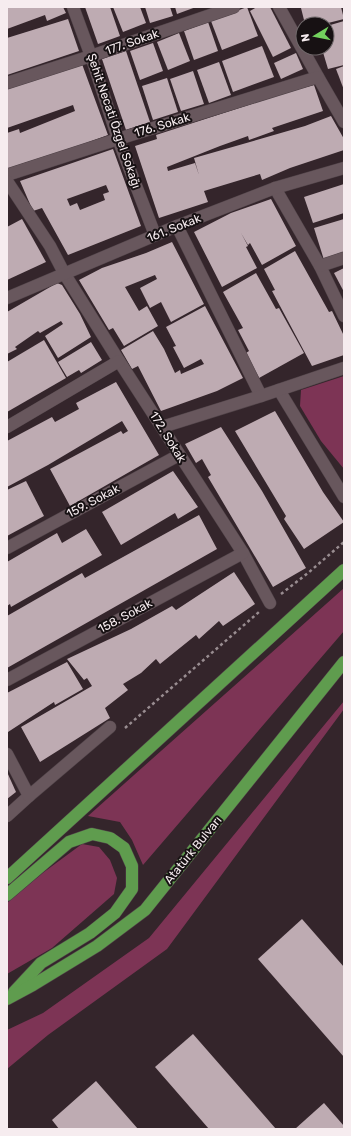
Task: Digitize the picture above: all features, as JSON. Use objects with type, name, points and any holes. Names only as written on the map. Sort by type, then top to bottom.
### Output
[{"type":"highway","points":[[7,878],[344,570]]},
{"type":"highway","name":"Atatürk Bulvarı","points":[[7,998],[33,985],[96,946],[145,910],[344,662]]},
{"type":"highway","points":[[7,895],[70,842],[92,834],[110,838],[124,848],[132,866],[132,889],[115,913],[90,933],[41,963],[7,998]]},
{"type":"street","name":"Şehit Necati Özgel Sokağı","points":[[73,7],[91,56],[118,139],[155,235]]},
{"type":"street","name":"177. Sokak","points":[[7,83],[234,7]]},
{"type":"street","points":[[279,7],[344,122]]},
{"type":"street","name":"176. Sokak","points":[[7,175],[118,139],[318,78]]},
{"type":"street","name":"161. Sokak","points":[[7,298],[155,235],[275,188],[344,168]]},
{"type":"street","name":"172. Sokak","points":[[7,181],[50,246],[64,273],[179,455],[243,553],[270,603]]},
{"type":"street","points":[[275,188],[320,266],[344,316]]},
{"type":"street","points":[[177,226],[261,396]]},
{"type":"street","points":[[320,266],[344,258]]},
{"type":"street","points":[[7,427],[119,360]]},
{"type":"street","points":[[162,427],[344,368]]},
{"type":"street","points":[[279,390],[344,497]]},
{"type":"street","name":"159. Sokak","points":[[7,548],[179,455]]},
{"type":"street","name":"158. Sokak","points":[[7,680],[243,553]]},
{"type":"street","points":[[7,816],[110,727]]},
{"type":"street","points":[[7,754],[29,796]]},
{"type":"path","points":[[125,728],[270,603],[344,542]]},
{"type":"shaded area","points":[[344,376],[344,469],[321,441],[300,406],[301,390]]},
{"type":"shaded area","points":[[344,588],[344,631],[143,865],[132,840],[120,822],[88,816]]},
{"type":"shaded area","points":[[344,701],[344,709],[167,949],[48,1035],[7,1069],[7,1030],[43,1013],[149,938]]},
{"type":"shaded area","points":[[82,844],[99,847],[110,860],[117,878],[114,894],[52,948],[7,974],[7,903],[44,872]]},
{"type":"building","points":[[7,7],[63,7],[66,13],[47,21],[45,15],[7,29]]},
{"type":"building","points":[[85,7],[110,7],[120,36],[98,44]]},
{"type":"building","points":[[113,7],[140,7],[146,23],[123,32]]},
{"type":"building","points":[[145,7],[170,7],[173,16],[150,23]]},
{"type":"building","points":[[175,7],[196,7],[177,14]]},
{"type":"building","points":[[247,7],[258,36],[222,50],[211,21]]},
{"type":"building","points":[[257,7],[270,7],[291,48],[273,57],[250,11]]},
{"type":"building","points":[[341,7],[344,19],[335,21],[335,16],[303,16],[301,8]]},
{"type":"building","points":[[68,19],[79,51],[7,75],[7,38]]},
{"type":"building","points":[[344,21],[344,65],[328,69],[324,56],[335,56],[335,24]]},
{"type":"building","points":[[208,22],[218,51],[194,60],[184,31]]},
{"type":"building","points":[[179,33],[190,61],[168,70],[157,42]]},
{"type":"building","points":[[153,43],[163,71],[140,80],[130,51]]},
{"type":"building","points":[[262,46],[274,77],[233,92],[222,61]]},
{"type":"building","points":[[126,51],[150,122],[126,130],[102,59]]},
{"type":"building","points":[[295,53],[303,69],[281,79],[274,63]]},
{"type":"building","points":[[219,62],[231,95],[209,103],[197,70]]},
{"type":"building","points":[[82,64],[108,135],[32,163],[31,161],[7,169],[7,133],[19,129],[20,133],[75,111],[73,105],[7,128],[7,89]]},
{"type":"building","points":[[344,66],[344,90],[336,69]]},
{"type":"building","points":[[193,71],[204,104],[181,111],[170,79]]},
{"type":"building","points":[[167,78],[178,112],[153,120],[142,86]]},
{"type":"building","points":[[314,85],[323,111],[272,128],[274,131],[249,140],[248,136],[220,146],[167,167],[168,171],[195,163],[199,175],[194,158],[305,126],[331,116],[344,139],[344,150],[290,168],[262,180],[260,174],[204,191],[208,202],[159,218],[135,146],[157,139],[156,135],[291,91]]},
{"type":"building","points":[[113,149],[141,226],[68,255],[42,208],[33,211],[20,181]],"holes":[[[106,185],[109,192],[103,194],[105,200],[80,210],[77,203],[70,206],[67,199]]]},
{"type":"building","points":[[344,184],[344,213],[313,223],[304,197]]},
{"type":"building","points":[[271,199],[296,246],[262,265],[250,243],[248,245],[241,233],[248,246],[246,247],[257,268],[222,287],[194,232],[231,213]]},
{"type":"building","points":[[22,219],[46,262],[7,280],[7,227]]},
{"type":"building","points":[[344,219],[344,254],[324,260],[314,228]]},
{"type":"building","points":[[172,242],[204,304],[171,322],[161,302],[150,308],[140,288],[157,279],[155,275],[125,287],[139,311],[147,306],[158,326],[124,346],[113,328],[109,330],[79,280],[102,268],[146,253]]},
{"type":"building","points":[[295,251],[329,312],[332,311],[344,336],[344,355],[312,366],[272,291],[275,290],[264,269]]},
{"type":"building","points":[[344,268],[344,292],[334,273]]},
{"type":"building","points":[[256,273],[276,309],[279,308],[304,353],[259,378],[246,353],[249,351],[238,330],[243,328],[223,292]]},
{"type":"building","points":[[57,283],[62,285],[80,314],[91,337],[58,358],[45,336],[63,324],[61,321],[40,333],[38,331],[15,347],[17,349],[7,354],[7,312]]},
{"type":"building","points":[[205,306],[243,378],[217,391],[161,411],[138,366],[132,369],[121,350],[153,331],[164,349],[175,373],[180,370],[181,374],[204,364],[201,359],[184,368],[173,347],[176,346],[166,327]]},
{"type":"building","points":[[44,340],[66,378],[7,412],[7,362]]},
{"type":"building","points":[[91,342],[102,360],[81,373],[79,370],[67,377],[58,362]]},
{"type":"building","points":[[116,382],[159,455],[70,506],[50,469],[121,431],[123,434],[128,431],[122,421],[48,465],[7,487],[7,441],[52,417],[55,422],[79,409],[76,403]]},
{"type":"building","points":[[275,411],[323,492],[344,522],[304,549],[284,519],[286,516],[235,431]]},
{"type":"building","points":[[221,427],[262,491],[306,568],[273,587],[208,477],[211,475],[202,459],[196,463],[185,444]]},
{"type":"building","points":[[173,471],[198,507],[178,519],[175,513],[121,545],[102,512]]},
{"type":"building","points":[[26,481],[44,516],[7,536],[7,490]]},
{"type":"building","points":[[199,515],[217,549],[7,668],[7,616],[82,573],[85,578]]},
{"type":"building","points":[[86,529],[102,555],[11,607],[10,604],[7,606],[7,562],[57,533],[62,543]]},
{"type":"building","points":[[234,572],[255,604],[223,626],[219,621],[199,639],[196,635],[160,664],[156,659],[141,673],[123,684],[128,690],[105,708],[110,718],[40,762],[21,727],[92,686],[87,678],[84,680],[67,659],[131,629],[172,606],[176,610]]},
{"type":"building","points":[[67,662],[83,689],[55,705],[54,702],[8,732],[7,693]]},
{"type":"building","points":[[7,772],[16,792],[7,799]]},
{"type":"building","points":[[302,919],[344,967],[344,1057],[258,959]]},
{"type":"building","points":[[193,1034],[276,1129],[209,1129],[155,1067]]},
{"type":"building","points":[[96,1081],[138,1129],[59,1129],[52,1120]]},
{"type":"building","points":[[324,1103],[344,1126],[344,1129],[295,1129]]}]
